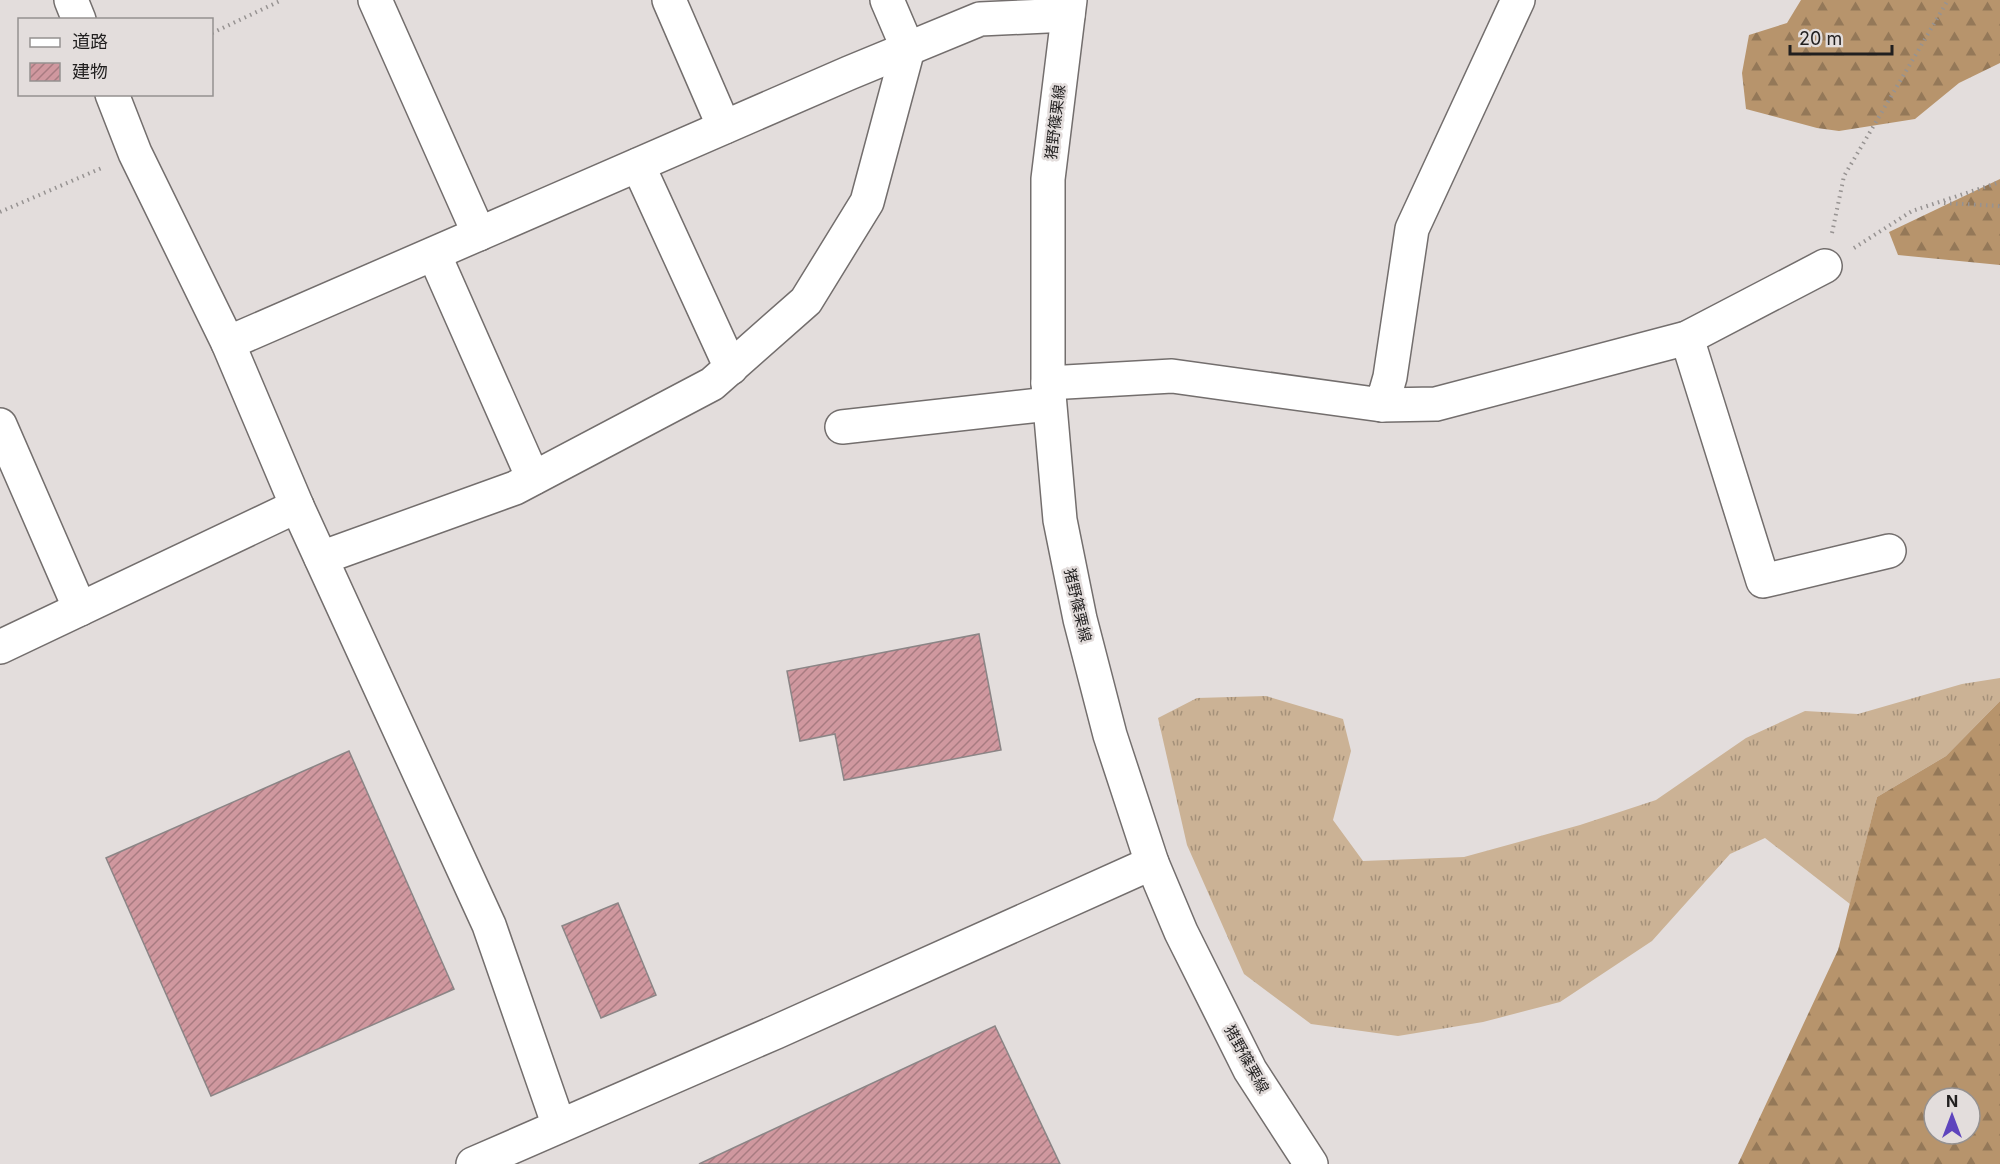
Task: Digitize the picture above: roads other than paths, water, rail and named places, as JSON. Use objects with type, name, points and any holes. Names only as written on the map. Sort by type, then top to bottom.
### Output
[{"type":"street","points":[[71,0],[78,18]]},
{"type":"street","points":[[375,0],[479,234]]},
{"type":"street","points":[[669,0],[724,127]]},
{"type":"street","points":[[321,558],[515,488],[712,384],[806,301],[867,202],[908,49],[887,0]]},
{"type":"street","points":[[1382,405],[1390,377],[1412,229],[1518,0]]},
{"type":"street","points":[[228,343],[724,127],[980,19],[1069,8]]},
{"type":"street","name":"猪野篠栗線","points":[[1069,8],[1048,179],[1049,393],[1060,520],[1080,620],[1110,735],[1152,863],[1180,932],[1250,1070],[1311,1164]]},
{"type":"street","points":[[113,96],[135,153],[228,343],[297,506],[489,925],[560,1126]]},
{"type":"street","points":[[638,165],[730,368]]},
{"type":"street","points":[[434,254],[533,478]]},
{"type":"street","points":[[842,427],[1049,393],[1172,376],[1382,405],[1436,404],[1687,338],[1825,266]]},
{"type":"street","points":[[1687,338],[1763,581],[1889,551]]},
{"type":"street","points":[[0,425],[80,609]]},
{"type":"street","points":[[0,647],[297,506]]},
{"type":"street","points":[[473,1164],[1152,863]]}]
